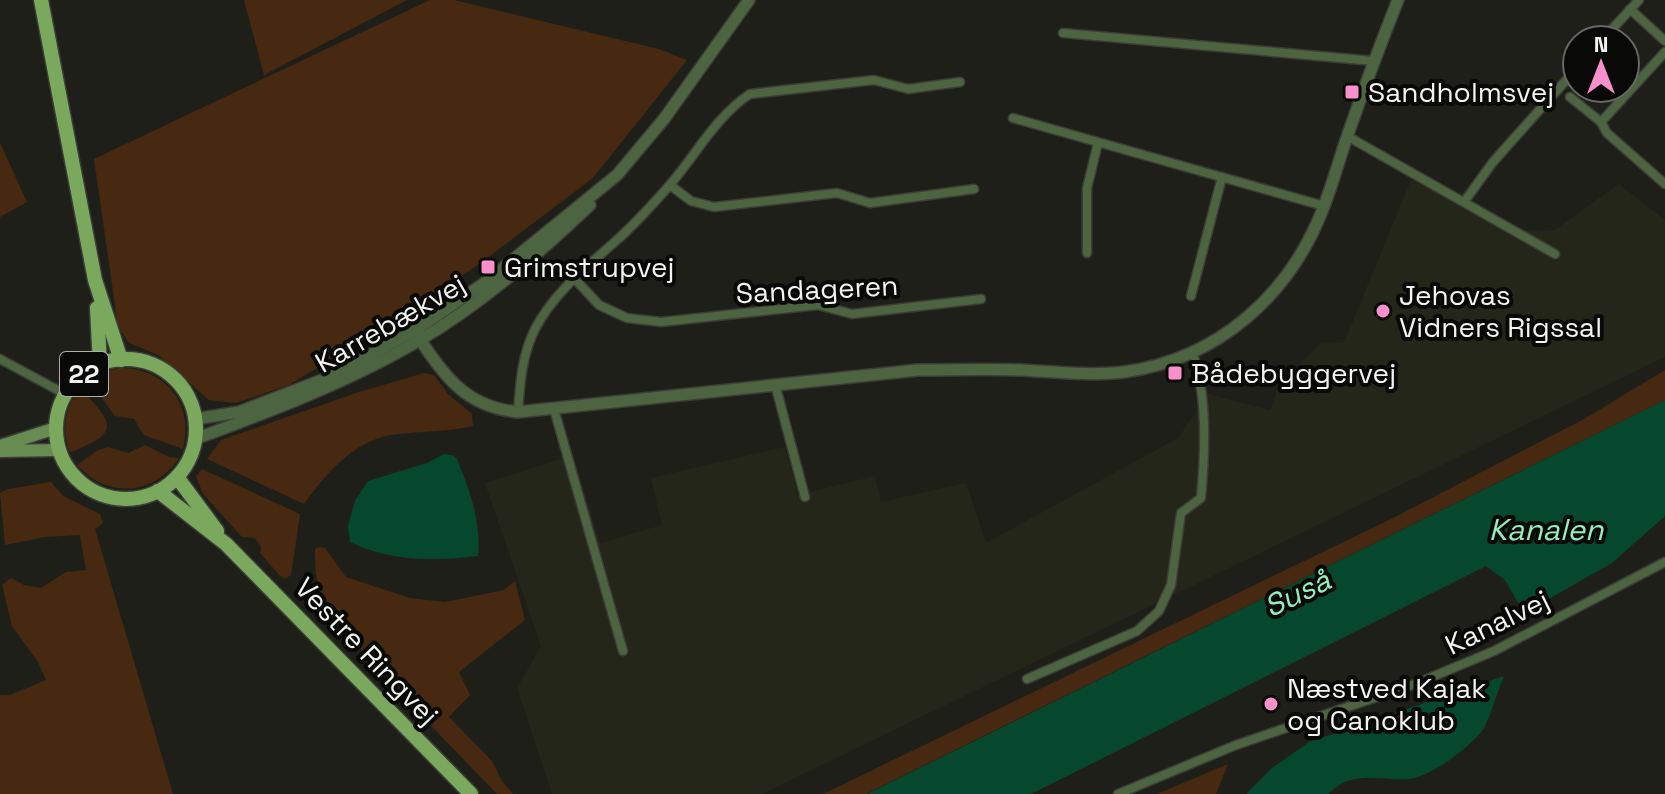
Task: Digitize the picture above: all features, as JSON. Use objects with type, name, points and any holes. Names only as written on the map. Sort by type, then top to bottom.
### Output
[{"type":"main road","name":"22","points":[[41,0],[95,280],[121,360]]},
{"type":"main road","name":"22","points":[[95,280],[100,365]]},
{"type":"main road","name":"22","points":[[121,360],[150,364],[175,380],[184,391],[195,419],[192,453],[177,477],[158,491],[129,499],[99,494],[74,476],[59,450],[56,428],[65,394],[80,377],[100,365],[121,360]]},
{"type":"main road","points":[[0,448],[56,428]]},
{"type":"main road","points":[[0,448],[59,450]]},
{"type":"main road","name":"Vestre Ringvej","points":[[177,477],[226,544]]},
{"type":"main road","name":"Vestre Ringvej","points":[[158,491],[226,544],[471,794]]},
{"type":"street","name":"Karrebækvej","points":[[195,439],[334,384],[484,297],[556,238],[601,195],[682,95],[749,0]]},
{"type":"street","points":[[417,335],[446,376],[476,401],[495,410],[518,412],[918,370],[983,369],[1092,374],[1124,372],[1156,365],[1192,352],[1224,335],[1265,302],[1288,275],[1309,240],[1324,206],[1398,0]]},
{"type":"street","points":[[1616,24],[1639,0]]},
{"type":"street","points":[[1630,9],[1665,41]]},
{"type":"street","points":[[1063,33],[1374,61]]},
{"type":"street","points":[[1601,122],[1665,52]]},
{"type":"street","points":[[518,412],[524,355],[552,304],[574,278],[621,236],[670,185],[735,104],[750,94],[874,80],[908,89],[960,82]]},
{"type":"street","points":[[1464,202],[1493,162],[1561,86]]},
{"type":"street","points":[[1579,104],[1665,184]]},
{"type":"street","points":[[1013,118],[1324,206]]},
{"type":"street","points":[[1347,136],[1555,254]]},
{"type":"street","points":[[1087,253],[1087,188],[1098,143]]},
{"type":"street","name":"Karrebækvej","points":[[195,419],[239,412],[289,395],[417,335],[617,175]]},
{"type":"street","points":[[1191,296],[1222,177]]},
{"type":"street","points":[[670,185],[691,201],[714,207],[837,193],[870,203],[974,189]]},
{"type":"street","name":"Sandageren","points":[[574,278],[599,305],[627,318],[661,322],[818,305],[852,314],[981,299]]},
{"type":"street","points":[[1027,679],[1137,631],[1159,611],[1171,585],[1181,513],[1201,498],[1206,450],[1192,352]]},
{"type":"street","points":[[0,359],[65,394]]},
{"type":"street","points":[[775,384],[805,497]]},
{"type":"street","points":[[554,409],[623,651]]},
{"type":"street","name":"Kanalvej","points":[[1118,794],[1240,743],[1415,684],[1494,651],[1665,562]]},
{"type":"shaded area","points":[[244,0],[407,0],[264,75]]},
{"type":"shaded area","points":[[430,0],[454,0],[659,49],[687,60],[593,178],[482,262],[390,324],[289,385],[236,403],[209,400],[158,355],[129,343],[118,326],[94,159]]},
{"type":"shaded area","points":[[0,143],[27,202],[0,217]]},
{"type":"shaded area","points":[[1411,180],[1524,230],[1553,231],[1619,184],[1665,220],[1665,357],[762,794],[552,794],[517,688],[541,646],[485,483],[573,455],[600,543],[662,525],[651,478],[785,447],[798,495],[875,476],[881,502],[966,483],[986,543],[1178,438],[1208,394],[1270,410],[1280,382],[1322,342],[1344,343]]},
{"type":"shaded area","points":[[119,368],[150,374],[173,392],[185,418],[183,449],[144,435],[134,419],[115,416],[90,382],[100,373]]},
{"type":"shaded area","points":[[1665,370],[1665,400],[866,794],[823,794],[1393,518],[1586,418]]},
{"type":"shaded area","points":[[424,373],[434,375],[448,394],[472,414],[473,426],[391,435],[364,445],[341,461],[304,504],[207,459],[221,440]]},
{"type":"shaded area","points":[[81,387],[104,416],[106,429],[93,442],[70,452],[66,418],[71,402]]},
{"type":"shaded area","points":[[145,445],[169,457],[179,458],[169,471],[144,486],[116,488],[102,484],[77,465],[98,450],[108,447],[128,453]]},
{"type":"shaded area","points":[[202,469],[300,514],[291,575],[285,579],[281,577],[260,553],[261,547],[255,538],[242,537],[203,494],[196,476]]},
{"type":"shaded area","points":[[51,482],[63,496],[100,514],[103,523],[95,529],[173,794],[0,794],[0,695],[10,695],[46,680],[38,662],[12,626],[2,585],[11,578],[24,585],[41,588],[66,572],[86,570],[80,535],[45,537],[5,545],[0,493]]},
{"type":"shaded area","points":[[325,548],[346,577],[410,598],[445,602],[504,590],[515,581],[525,620],[459,672],[470,695],[449,717],[492,761],[513,794],[497,794],[341,629],[324,603],[319,587],[315,549]]},
{"type":"shaded area","points":[[1228,764],[1216,794],[1157,794]]},
{"type":"water","name":"Kanalen","points":[[1665,400],[1665,516],[1612,563],[1524,613],[1505,580],[1486,566],[1031,794],[867,794]]},
{"type":"water","points":[[444,454],[457,459],[470,495],[478,530],[478,556],[445,559],[397,557],[350,542],[348,526],[355,501],[368,481],[427,463]]},
{"type":"water","points":[[1504,676],[1484,728],[1461,751],[1428,773],[1409,779],[1356,779],[1337,786],[1328,794],[1246,794],[1272,768],[1309,742]]},
{"type":"place","name":"Sandholmsvej","points":[[1352,92]]},
{"type":"place","name":"Grimstrupvej","points":[[488,267]]},
{"type":"place","name":"Jehovas Vidners Rigssal","points":[[1383,311]]},
{"type":"place","name":"Bådebyggervej","points":[[1175,373]]},
{"type":"place","name":"Næstved Kajak og Canoklub","points":[[1271,704]]},
{"type":"water label","name":"Suså","points":[[1297,593]]}]
